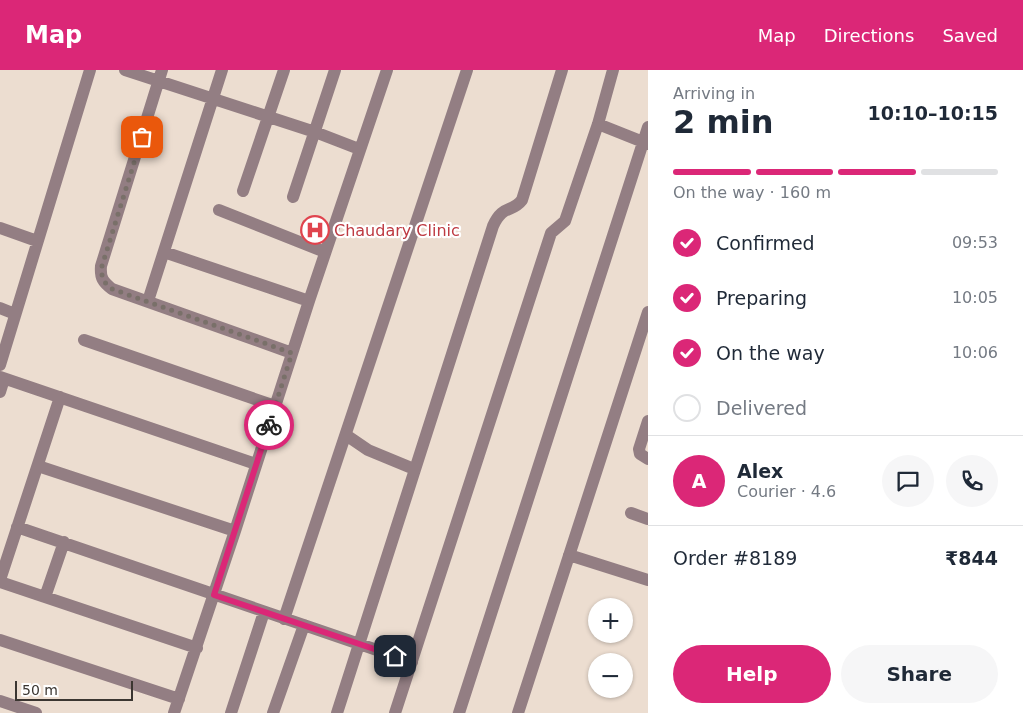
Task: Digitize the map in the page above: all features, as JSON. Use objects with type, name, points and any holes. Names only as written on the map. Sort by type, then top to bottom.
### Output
[{"type":"street","points":[[0,365],[90,70]]},
{"type":"street","points":[[125,70],[160,76],[212,99],[315,132],[359,149]]},
{"type":"street","points":[[148,301],[222,70]]},
{"type":"street","points":[[243,191],[284,70]]},
{"type":"street","points":[[293,197],[335,70]]},
{"type":"street","points":[[174,713],[197,648],[359,149],[387,70]]},
{"type":"street","points":[[284,619],[466,70]]},
{"type":"street","points":[[337,713],[493,226],[501,212],[515,206],[522,200],[562,70]]},
{"type":"street","points":[[395,713],[551,233],[565,221],[598,124],[613,70]]},
{"type":"street","points":[[160,76],[102,266],[101,275],[104,282],[112,289],[292,353]]},
{"type":"street","points":[[598,124],[646,143]]},
{"type":"street","points":[[459,713],[646,143],[648,127]]},
{"type":"street","points":[[219,210],[325,252]]},
{"type":"street","points":[[0,228],[37,241]]},
{"type":"street","points":[[164,252],[309,301]]},
{"type":"street","points":[[0,308],[15,314]]},
{"type":"street","points":[[518,713],[648,312]]},
{"type":"street","points":[[84,340],[275,406]]},
{"type":"street","points":[[0,392],[2,378],[256,464]]},
{"type":"street","points":[[60,398],[0,581],[197,648]]},
{"type":"street","points":[[648,421],[639,449],[640,454],[648,459]]},
{"type":"street","points":[[346,434],[368,450],[414,469]]},
{"type":"street","points":[[38,466],[235,531]]},
{"type":"street","points":[[631,513],[648,519]]},
{"type":"street","points":[[17,527],[412,662]]},
{"type":"street","points":[[45,597],[64,542]]},
{"type":"street","points":[[569,555],[648,580]]},
{"type":"street","points":[[231,713],[264,612]]},
{"type":"street","points":[[274,713],[304,625]]},
{"type":"street","points":[[0,640],[179,699]]},
{"type":"street","points":[[0,701],[36,713]]},
{"type":"building","points":[[303,220],[326,226],[321,239],[300,233]]},
{"type":"way so far","points":[[142,137],[102,266],[101,275],[104,282],[112,289],[292,353],[269,425]]},
{"type":"place","name":"Chaudary Clinic","points":[[315,230]]},
{"type":"route","points":[[269,425],[214,595],[395,656]]}]
